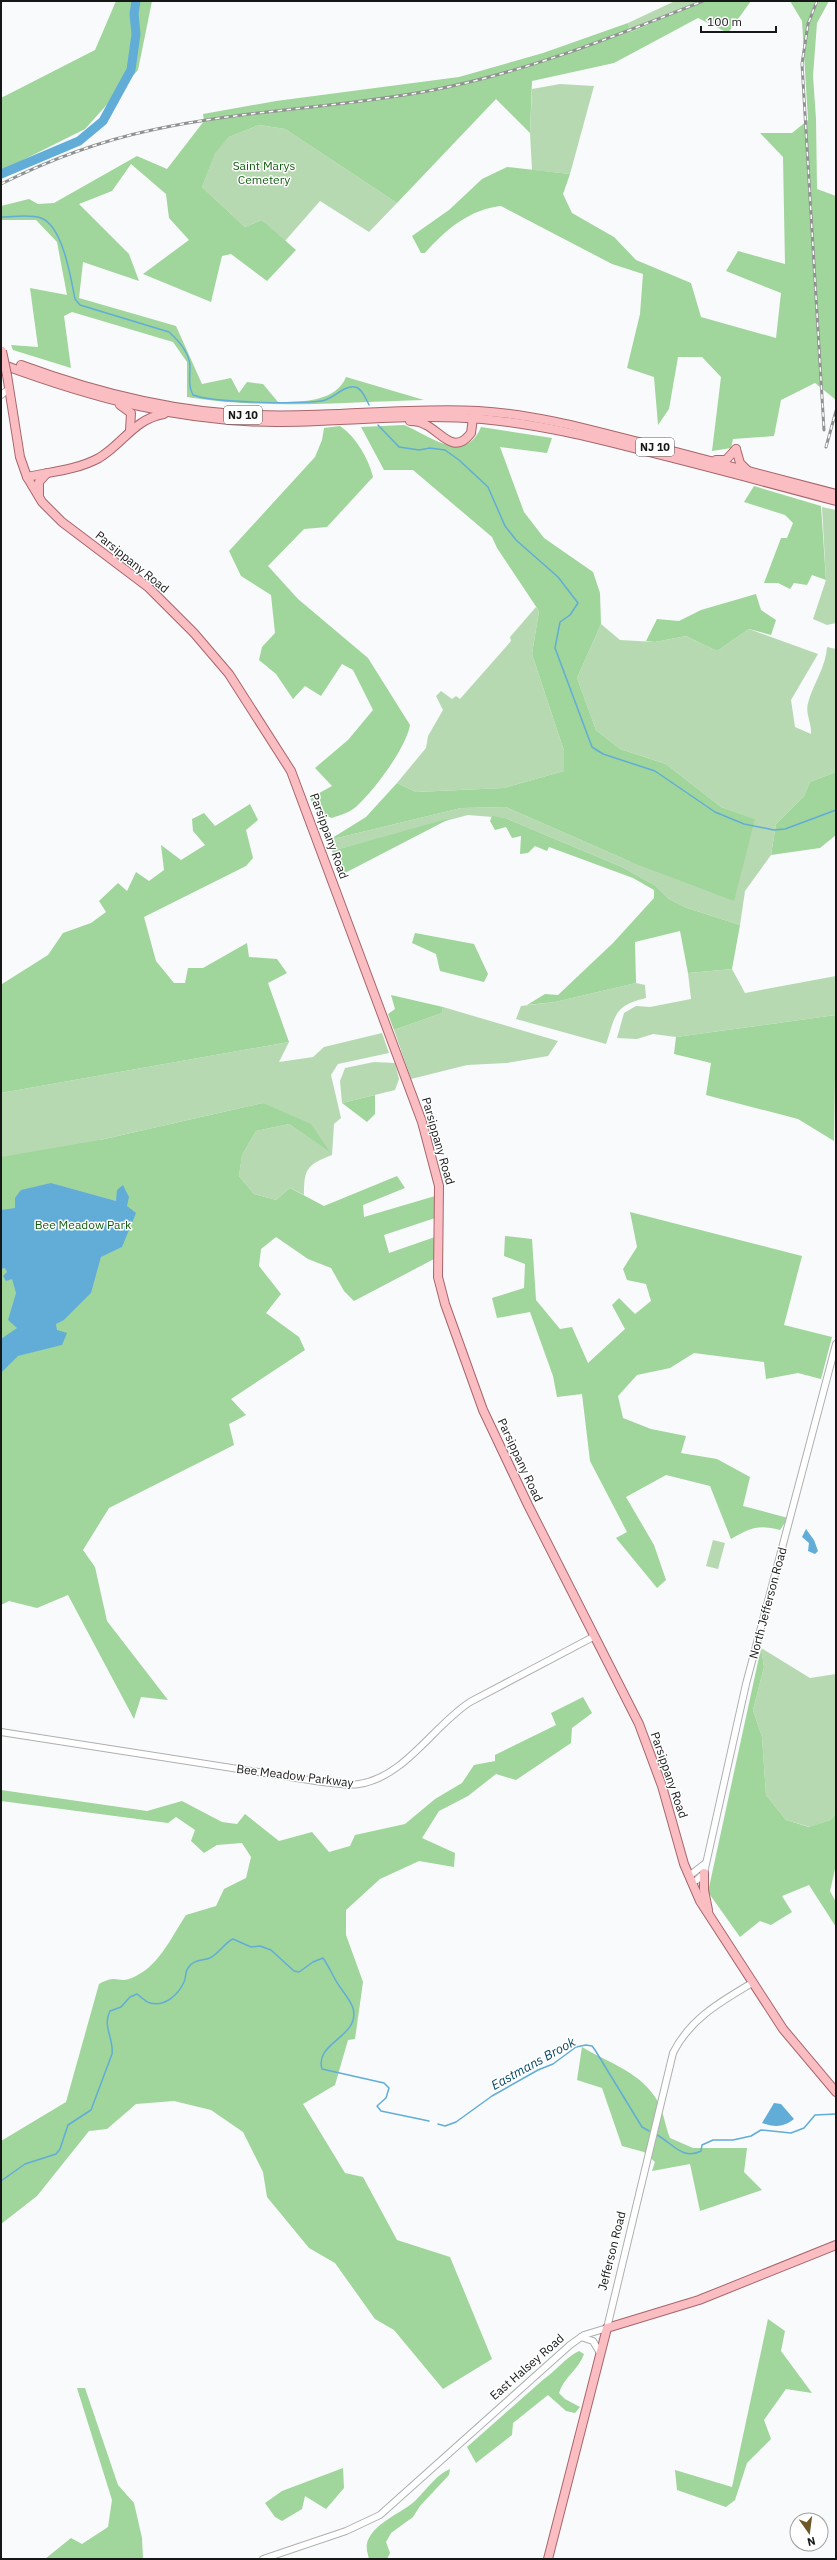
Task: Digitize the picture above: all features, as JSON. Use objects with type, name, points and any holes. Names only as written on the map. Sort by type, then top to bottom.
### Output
[{"type":"main road","name":"Parsippany Road","points":[[1,353],[8,374],[20,457],[27,477],[39,497],[62,522],[148,587],[198,638],[229,674],[291,771],[422,1122],[439,1186],[438,1277],[445,1304],[483,1410],[504,1456],[628,1700],[653,1758],[690,1879],[713,1922],[783,2029],[836,2092]]},
{"type":"main road","name":"NJ 10","points":[[1,353],[100,392],[168,406],[256,415],[419,410],[494,412],[574,426],[836,494]]},
{"type":"main road","name":"NJ 10","points":[[1,364],[78,391],[114,401],[171,413],[220,420],[273,422],[390,418],[473,418],[532,424],[584,435],[836,501]]},
{"type":"main road","points":[[114,401],[131,413],[132,420],[130,430]]},
{"type":"main road","points":[[27,477],[79,466],[98,458],[115,446],[130,430],[149,418],[171,413]]},
{"type":"main road","points":[[390,418],[420,422],[451,442],[461,441],[469,436],[473,430],[473,418]]},
{"type":"main road","points":[[705,460],[726,460],[736,449],[740,463],[748,471]]},
{"type":"main road","points":[[39,497],[39,482],[47,473]]},
{"type":"main road","points":[[704,1874],[705,1896],[713,1922]]},
{"type":"main road","name":"East Halsey Road","points":[[607,2328],[666,2312],[836,2245]]},
{"type":"main road","name":"Jefferson Road","points":[[548,2559],[607,2328]]},
{"type":"street","points":[[1,395],[10,389]]},
{"type":"street","name":"North Jefferson Road","points":[[704,1874],[746,1684],[836,1344]]},
{"type":"street","name":"Bee Meadow Parkway","points":[[1,1732],[322,1782],[360,1784],[380,1778],[394,1769],[456,1711],[470,1702],[595,1636]]},
{"type":"street","points":[[690,1879],[706,1863]]},
{"type":"street","points":[[690,1879],[698,1880],[704,1874]]},
{"type":"street","name":"Jefferson Road","points":[[607,2328],[673,2053],[685,2032],[702,2015],[752,1983]]},
{"type":"street","name":"East Halsey Road","points":[[264,2559],[351,2529],[380,2515],[580,2337],[607,2328]]},
{"type":"street","points":[[580,2337],[593,2341],[600,2353]]},
{"type":"green space","points":[[116,1],[152,1],[138,70],[85,129],[1,171],[1,98],[95,50]]},
{"type":"green space","points":[[675,1],[703,1],[631,32],[628,23]]},
{"type":"green space","points":[[703,1],[751,1],[728,33],[698,18],[614,63],[532,81],[530,133],[496,99],[397,203],[285,129],[259,125],[229,137],[215,153],[202,187],[245,227],[262,220],[296,250],[267,281],[231,254],[222,256],[211,302],[143,274],[189,240],[169,218],[166,194],[131,164],[112,191],[79,204],[129,254],[139,281],[83,262],[79,298],[176,326],[202,384],[231,378],[239,393],[247,382],[263,384],[278,402],[297,402],[326,396],[341,385],[346,377],[424,400],[276,404],[216,401],[187,397],[187,362],[173,342],[72,312],[64,316],[71,368],[13,350],[11,345],[38,347],[30,288],[67,295],[57,242],[36,220],[1,220],[1,206],[29,199],[38,204],[54,203],[137,156],[167,169],[204,121],[203,114],[276,101],[459,77],[543,53],[628,23],[631,32]]},
{"type":"green space","points":[[790,1],[829,1],[817,23],[813,76],[816,119],[817,189],[836,196],[836,400],[815,383],[781,400],[774,436],[733,439],[731,448],[712,451],[721,377],[702,357],[678,357],[669,409],[658,425],[654,377],[627,368],[640,314],[643,274],[612,264],[501,206],[479,211],[459,222],[441,236],[425,253],[421,253],[412,236],[449,210],[482,179],[507,167],[570,174],[563,194],[572,213],[614,237],[636,260],[691,283],[701,317],[776,338],[781,293],[726,271],[738,251],[785,264],[783,157],[760,133],[792,133],[808,120],[802,21]]},
{"type":"green space","points":[[560,84],[594,86],[570,174],[532,170],[530,133],[532,89]]},
{"type":"green space","name":"Saint Marys Cemetery","points":[[259,125],[285,129],[397,203],[369,232],[320,201],[285,241],[262,220],[245,227],[202,187],[215,152],[229,137]]},
{"type":"green space","points":[[404,425],[435,440],[456,446],[466,445],[474,439],[481,427],[552,438],[547,453],[500,447],[524,512],[544,538],[593,572],[600,593],[601,624],[577,678],[596,730],[620,749],[666,764],[721,807],[755,819],[734,901],[631,862],[506,807],[461,808],[329,840],[366,817],[397,783],[416,792],[504,788],[564,771],[564,751],[532,654],[539,611],[497,548],[492,537],[413,470],[384,470],[361,427]]},
{"type":"green space","points":[[340,426],[357,442],[365,456],[373,477],[327,527],[304,529],[268,566],[298,599],[368,658],[410,725],[403,745],[381,779],[355,808],[332,818],[317,813],[310,798],[332,786],[315,768],[348,740],[373,710],[353,670],[342,664],[321,696],[305,686],[293,699],[276,674],[259,660],[262,647],[275,633],[271,595],[241,576],[229,551],[315,457],[322,440],[324,428]]},
{"type":"green space","points":[[754,486],[821,506],[826,580],[812,575],[807,585],[794,583],[790,589],[778,583],[764,583],[781,538],[787,538],[793,523],[785,515],[744,502]]},
{"type":"green space","points":[[822,507],[836,510],[836,623],[827,625],[813,619],[826,580]]},
{"type":"green space","points":[[756,594],[761,610],[776,620],[771,635],[749,629],[717,651],[686,636],[655,642],[646,641],[657,619],[679,621],[701,610]]},
{"type":"green space","points":[[536,607],[539,611],[532,654],[564,751],[564,771],[504,788],[416,792],[397,783],[426,748],[428,736],[443,710],[436,696],[441,691],[452,699],[456,696],[460,699],[511,641],[510,637]]},
{"type":"green space","points":[[601,624],[620,640],[655,642],[686,636],[717,651],[749,629],[818,654],[791,700],[795,727],[811,734],[811,726],[807,711],[810,696],[822,668],[827,647],[836,649],[836,772],[810,782],[804,796],[776,824],[771,855],[745,891],[740,925],[687,908],[669,899],[656,886],[622,867],[505,818],[468,815],[332,851],[329,840],[461,808],[506,807],[631,862],[754,819],[721,807],[666,764],[620,749],[596,730],[577,678]]},
{"type":"green space","points":[[836,772],[836,835],[820,848],[771,855],[776,824],[804,796],[810,782]]},
{"type":"green space","points":[[250,804],[258,820],[246,830],[253,858],[246,866],[144,917],[156,961],[174,983],[185,983],[188,968],[203,968],[247,943],[249,957],[277,959],[287,973],[268,983],[289,1042],[1,1093],[2,984],[48,955],[63,933],[91,923],[106,912],[99,901],[118,883],[127,891],[136,872],[149,881],[164,870],[161,845],[181,860],[205,845],[193,831],[192,819],[204,813],[215,826]]},
{"type":"green space","points":[[492,816],[505,818],[622,867],[656,886],[669,899],[687,908],[740,925],[732,969],[688,973],[680,931],[635,942],[636,983],[555,1002],[527,1005],[545,994],[558,995],[613,943],[654,898],[654,890],[633,878],[549,847],[547,851],[535,846],[528,853],[520,854],[521,836],[512,838],[506,827],[495,830],[490,821]]},
{"type":"green space","points":[[451,818],[343,874],[332,851]]},
{"type":"green space","points":[[415,933],[474,944],[488,974],[484,982],[440,971],[436,954],[412,943]]},
{"type":"green space","points":[[732,969],[745,993],[836,976],[836,1015],[676,1037],[653,1034],[637,1039],[617,1038],[624,1013],[636,1006],[650,1007],[691,999],[688,973]]},
{"type":"green space","points":[[636,983],[645,985],[646,998],[628,1004],[622,1008],[615,1018],[606,1044],[516,1019],[521,1006],[555,1002]]},
{"type":"green space","points":[[391,995],[443,1007],[442,1013],[394,1030],[388,1014],[395,1009]]},
{"type":"green space","points":[[443,1007],[558,1041],[548,1056],[507,1063],[467,1065],[411,1079],[394,1030],[442,1013]]},
{"type":"green space","points":[[836,1015],[834,1141],[798,1119],[706,1095],[711,1063],[674,1054],[676,1037]]},
{"type":"green space","name":"Bee Meadow Park","points":[[382,1033],[389,1053],[338,1064],[331,1075],[341,1118],[334,1124],[332,1155],[312,1165],[306,1173],[304,1195],[290,1188],[276,1200],[254,1194],[239,1176],[242,1155],[256,1131],[289,1124],[329,1151],[263,1103],[100,1140],[197,1193],[1,1449],[1,1093],[289,1042],[279,1062],[313,1057],[324,1047]]},
{"type":"green space","points":[[374,1062],[395,1063],[399,1079],[395,1090],[342,1103],[340,1081],[345,1068]]},
{"type":"green space","points":[[375,1095],[375,1114],[367,1122],[342,1103]]},
{"type":"green space","points":[[263,1103],[311,1124],[330,1152],[289,1124],[256,1131],[242,1155],[239,1176],[254,1194],[276,1200],[290,1188],[324,1206],[397,1176],[405,1188],[363,1205],[364,1217],[435,1196],[435,1218],[384,1235],[389,1253],[435,1237],[434,1259],[354,1301],[344,1291],[331,1268],[308,1259],[276,1237],[261,1249],[259,1266],[281,1294],[266,1313],[299,1337],[305,1350],[231,1399],[246,1415],[229,1424],[234,1445],[109,1508],[83,1550],[95,1567],[107,1621],[168,1700],[141,1697],[134,1719],[68,1595],[37,1608],[9,1601],[1,1605],[1,1373],[18,1356],[62,1345],[56,1324],[64,1320],[91,1293],[101,1257],[122,1247],[117,1201],[51,1183],[15,1198],[15,1208],[1,1210],[1,1157],[100,1140]]},
{"type":"green space","points":[[630,1212],[802,1256],[784,1325],[832,1337],[821,1379],[798,1373],[766,1379],[764,1362],[694,1353],[670,1368],[637,1375],[618,1396],[623,1418],[651,1429],[686,1436],[681,1453],[717,1459],[750,1477],[743,1506],[788,1518],[780,1530],[766,1527],[754,1528],[731,1539],[710,1486],[666,1475],[626,1497],[654,1545],[666,1580],[657,1588],[616,1538],[627,1532],[590,1461],[582,1394],[557,1397],[553,1376],[530,1312],[497,1318],[492,1298],[524,1288],[525,1264],[504,1256],[505,1236],[532,1239],[536,1300],[560,1329],[572,1327],[588,1363],[625,1329],[612,1305],[619,1298],[635,1314],[651,1301],[646,1284],[627,1280],[623,1269],[637,1247]]},
{"type":"green space","points":[[5,1268],[8,1272],[3,1277],[12,1279],[16,1293],[8,1320],[18,1328],[1,1339],[1,1269]]},
{"type":"green space","points":[[713,1540],[725,1543],[718,1569],[706,1566]]},
{"type":"green space","points":[[761,1648],[810,1678],[836,1674],[836,1814],[830,1820],[810,1827],[786,1820],[766,1795],[762,1737],[753,1710],[764,1667]]},
{"type":"green space","points":[[761,1648],[764,1667],[753,1710],[762,1737],[766,1795],[786,1820],[809,1827],[830,1820],[836,1814],[836,1865],[830,1891],[836,1902],[836,1927],[809,1885],[782,1896],[792,1912],[771,1925],[760,1921],[740,1937],[708,1892]]},
{"type":"green space","points":[[583,1697],[592,1713],[572,1728],[571,1743],[516,1780],[496,1774],[468,1796],[439,1811],[422,1838],[455,1853],[454,1867],[419,1861],[380,1879],[346,1910],[346,1935],[363,1982],[355,2039],[348,2040],[335,2085],[303,2104],[345,2173],[363,2177],[397,2240],[450,2257],[492,2359],[443,2389],[394,2330],[375,2319],[335,2263],[309,2248],[267,2197],[263,2172],[243,2132],[211,2110],[174,2101],[136,2104],[107,2129],[89,2131],[37,2196],[1,2224],[1,2141],[66,2102],[99,1984],[113,1979],[129,1979],[148,1968],[156,1961],[169,1943],[186,1915],[216,1906],[224,1889],[246,1878],[251,1857],[242,1843],[217,1845],[204,1853],[191,1841],[195,1830],[176,1817],[168,1823],[1,1801],[1,1790],[147,1811],[182,1801],[222,1822],[237,1824],[245,1814],[279,1841],[312,1832],[329,1852],[350,1846],[355,1835],[405,1824],[435,1799],[462,1783],[474,1765],[495,1761],[495,1755],[556,1725],[551,1713]]},
{"type":"green space","points":[[582,2047],[622,2068],[640,2080],[648,2088],[658,2101],[670,2138],[693,2148],[747,2148],[744,2172],[762,2190],[700,2211],[690,2164],[652,2171],[655,2162],[644,2152],[622,2146],[602,2088],[577,2080]]},
{"type":"green space","points":[[768,2319],[785,2331],[781,2351],[812,2393],[786,2389],[764,2420],[771,2439],[747,2463],[735,2500],[726,2507],[677,2490],[675,2470],[732,2487]]},
{"type":"green space","points":[[579,2351],[584,2354],[582,2359],[564,2382],[559,2393],[565,2399],[580,2407],[575,2413],[566,2411],[548,2395],[513,2423],[512,2435],[476,2463],[467,2447],[565,2361]]},
{"type":"green space","points":[[77,2388],[85,2388],[118,2485],[134,2503],[142,2538],[143,2559],[45,2559],[71,2538],[82,2544],[108,2527],[112,2500]]},
{"type":"green space","points":[[343,2468],[344,2488],[326,2509],[305,2496],[302,2509],[282,2521],[275,2517],[265,2503],[282,2491]]},
{"type":"green space","points":[[450,2469],[449,2475],[420,2506],[413,2517],[391,2533],[386,2542],[390,2553],[387,2559],[369,2559],[367,2543],[373,2532],[384,2522],[410,2505],[436,2479]]},
{"type":"water","points":[[51,1183],[116,1201],[117,1190],[123,1185],[129,1197],[127,1206],[136,1213],[122,1247],[101,1257],[91,1293],[64,1320],[56,1324],[57,1330],[67,1333],[62,1345],[18,1356],[1,1373],[1,1339],[17,1328],[8,1320],[16,1293],[12,1279],[6,1281],[3,1276],[7,1272],[5,1268],[1,1269],[1,1210],[15,1208],[15,1198],[21,1190]]},
{"type":"water","points":[[806,1529],[814,1540],[818,1551],[815,1554],[808,1551],[809,1543],[802,1537]]},
{"type":"water","points":[[774,2103],[781,2104],[794,2119],[786,2124],[778,2126],[762,2123]]},
{"type":"waterway","points":[[1,174],[79,141],[103,121],[131,70],[136,34],[134,14],[136,1]]},
{"type":"waterway","points":[[1,217],[32,216],[41,218],[49,223],[55,231],[65,254],[75,299],[80,305],[169,332],[180,343],[190,362],[190,385],[193,395],[218,400],[276,403],[310,402],[325,400],[346,388],[355,387],[362,392],[369,405]]},
{"type":"waterway","points":[[378,425],[399,447],[419,450],[430,448],[445,450],[459,460],[488,487],[505,526],[516,540],[558,577],[578,603],[570,615],[560,622],[555,648],[592,747],[603,754],[655,771],[715,812],[744,824],[774,830],[785,829],[836,810]]},
{"type":"waterway","name":"Eastmans Brook","points":[[1,2181],[25,2164],[56,2154],[60,2149],[68,2125],[91,2110],[112,2054],[107,2022],[110,2011],[121,2007],[130,1997],[137,1994],[145,2001],[150,2003],[156,2004],[166,2002],[175,1995],[181,1987],[190,1965],[210,1958],[233,1939],[251,1947],[260,1946],[271,1950],[294,1971],[299,1972],[313,1962],[323,1958],[351,2004],[354,2018],[345,2033],[330,2045],[325,2052],[321,2060],[322,2069],[384,2083],[389,2088],[386,2098],[377,2106],[381,2111],[429,2121]]},
{"type":"waterway","name":"Eastmans Brook","points":[[438,2124],[445,2126],[456,2122],[492,2096],[538,2070],[553,2064],[576,2047],[586,2045],[592,2046],[595,2050],[642,2127],[649,2131]]},
{"type":"waterway","name":"Eastmans Brook","points":[[657,2135],[688,2154],[701,2151],[702,2145],[713,2140],[733,2140],[751,2136],[761,2130],[791,2133],[804,2128],[815,2115],[836,2114]]},
{"type":"railway","points":[[1,184],[56,159],[133,134],[186,123],[255,113],[394,97],[428,91],[499,74],[602,41],[703,1]]},
{"type":"railway","points":[[817,1],[808,24],[802,64],[824,430]]},
{"type":"railway","points":[[826,447],[836,411]]}]
